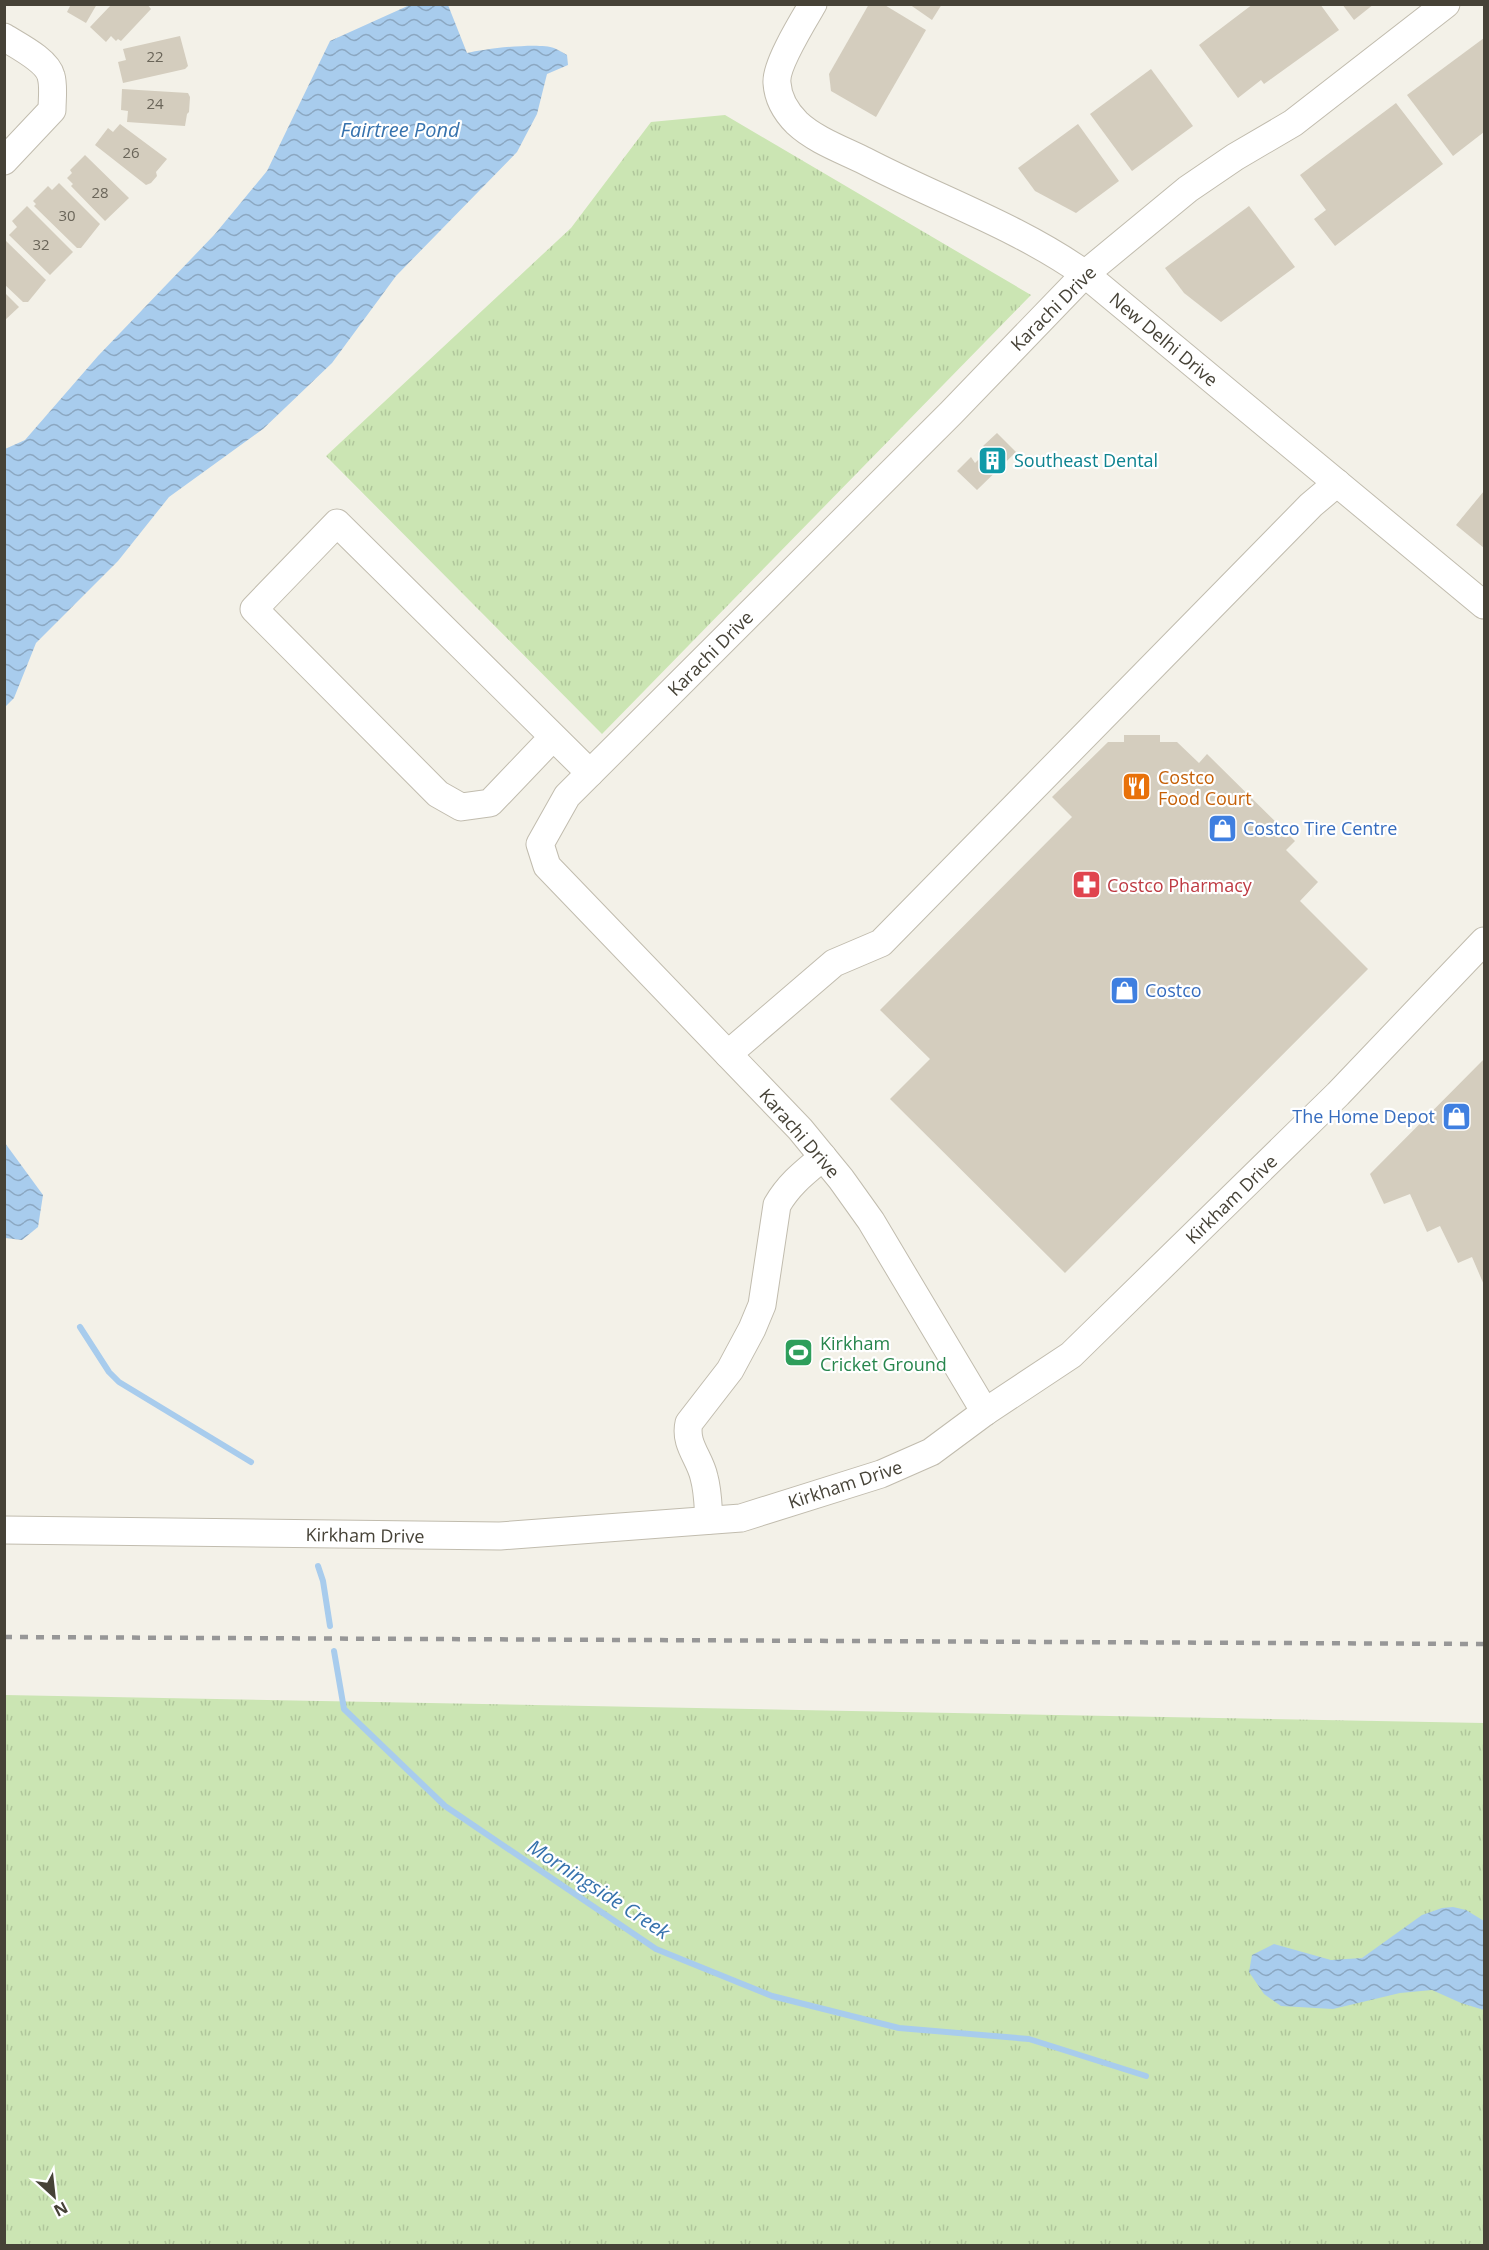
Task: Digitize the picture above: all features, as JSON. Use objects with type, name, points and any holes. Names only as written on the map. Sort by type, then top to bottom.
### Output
[{"type":"street","name":"New Delhi Drive","points":[[813,4],[784,57],[776,81],[782,105],[798,124],[826,142],[1012,231],[1065,260],[1485,605]]},
{"type":"street","name":"Karachi Drive","points":[[985,1412],[871,1221],[823,1157],[801,1129],[547,866],[540,844],[567,796],[951,413],[1084,274],[1188,189],[1235,157],[1293,123],[1446,4]]},
{"type":"street","points":[[4,37],[37,58],[51,75],[52,94],[52,110],[4,161]]},
{"type":"street","points":[[728,1054],[834,963],[881,944],[1311,505],[1337,483]]},
{"type":"street","points":[[553,737],[490,803],[461,807],[438,794],[254,609],[337,523],[590,773]]},
{"type":"street","name":"Kirkham Drive","points":[[4,1530],[500,1536],[741,1518],[880,1474],[931,1452],[985,1412],[1071,1355],[1338,1094],[1485,941]]},
{"type":"street","points":[[709,1520],[704,1475],[689,1441],[687,1432],[689,1424],[730,1370],[762,1305],[777,1205],[784,1192],[799,1176],[823,1157]]},
{"type":"green space","points":[[725,115],[1031,295],[602,734],[326,456],[571,228],[651,122]]},
{"type":"green space","points":[[5,1695],[1484,1723],[1484,2245],[5,2246]]},
{"type":"water","name":"Fairtree Pond","points":[[412,4],[448,5],[467,53],[511,47],[546,46],[567,55],[568,65],[547,74],[537,114],[517,152],[396,276],[332,363],[263,429],[169,497],[118,561],[36,643],[14,698],[5,707],[5,449],[25,440],[98,356],[215,234],[267,171],[330,41]]},
{"type":"water","points":[[5,1143],[43,1195],[38,1227],[22,1240],[5,1238]]},
{"type":"water","points":[[1453,1907],[1466,1910],[1484,1921],[1484,2010],[1432,1990],[1400,1993],[1333,2009],[1281,2006],[1264,1994],[1249,1972],[1252,1955],[1274,1944],[1331,1960],[1362,1958],[1422,1915]]},
{"type":"building","points":[[71,4],[97,4],[86,23],[67,12]]},
{"type":"building","points":[[112,4],[147,4],[151,9],[121,41],[118,39],[116,41],[111,36],[106,42],[90,27]]},
{"type":"building","points":[[869,4],[883,4],[926,30],[876,117],[831,91],[829,74]]},
{"type":"building","points":[[909,4],[942,4],[932,20]]},
{"type":"building","points":[[1253,4],[1320,4],[1339,30],[1264,84],[1261,80],[1238,98],[1199,45]]},
{"type":"building","points":[[1342,4],[1374,4],[1354,20]]},
{"type":"building","points":[[180,36],[188,66],[185,69],[123,83],[118,62],[126,60],[123,49]]},
{"type":"building","points":[[1484,38],[1484,132],[1453,156],[1407,95]]},
{"type":"building","points":[[1151,69],[1193,126],[1132,171],[1090,114]]},
{"type":"building","points":[[122,89],[188,93],[189,112],[185,126],[127,122],[128,111],[121,110]]},
{"type":"building","points":[[1396,103],[1443,164],[1335,246],[1314,219],[1326,210],[1300,175]]},
{"type":"building","points":[[120,124],[167,159],[156,172],[157,176],[151,183],[146,185],[95,145],[108,128],[113,132]]},
{"type":"building","points":[[1078,124],[1119,181],[1076,213],[1035,191],[1018,168]]},
{"type":"building","points":[[85,155],[129,198],[105,221],[71,186],[73,184],[67,178],[72,173],[70,170]]},
{"type":"building","points":[[59,183],[100,224],[81,248],[77,248],[34,206],[36,204],[33,201],[48,186],[52,190]]},
{"type":"building","points":[[27,206],[73,252],[50,275],[9,235],[17,227],[12,221]]},
{"type":"building","points":[[1249,206],[1295,267],[1221,322],[1184,293],[1165,268]]},
{"type":"building","points":[[4,239],[46,280],[28,302],[23,302],[4,284]]},
{"type":"building","points":[[4,292],[19,307],[4,321]]},
{"type":"building","name":"Southeast Dental","points":[[997,433],[1016,452],[977,490],[957,471],[971,457],[975,463],[988,450],[983,446]]},
{"type":"building","points":[[1484,491],[1484,548],[1456,525]]},
{"type":"building","name":"Costco","points":[[1124,735],[1160,735],[1160,742],[1177,742],[1199,763],[1207,754],[1295,841],[1286,850],[1318,882],[1300,901],[1368,969],[1065,1273],[890,1099],[930,1059],[880,1010],[1072,817],[1052,797],[1108,742],[1124,742]]},
{"type":"building","name":"The Home Depot","points":[[1484,1059],[1484,1285],[1472,1257],[1458,1263],[1440,1226],[1427,1232],[1410,1194],[1384,1204],[1370,1174]]},
{"type":"waterway","name":"Morningside Creek","points":[[80,1327],[109,1372],[119,1382],[251,1462]]},
{"type":"waterway","name":"Morningside Creek","points":[[318,1566],[323,1581],[330,1626]]},
{"type":"waterway","name":"Morningside Creek","points":[[334,1651],[344,1709],[445,1806],[656,1949],[772,1996],[899,2028],[1029,2039],[1146,2076]]},
{"type":"railway","points":[[4,1637],[1484,1644]]},
{"type":"place","name":"Southeast Dental","points":[[993,460]]},
{"type":"place","name":"Costco Food Court","points":[[1137,787]]},
{"type":"place","name":"Costco Tire Centre","points":[[1222,828]]},
{"type":"place","name":"Costco Pharmacy","points":[[1086,885]]},
{"type":"place","name":"Costco","points":[[1124,990]]},
{"type":"place","name":"The Home Depot","points":[[1456,1116]]},
{"type":"place","name":"Kirkham Cricket Ground","points":[[799,1353]]}]
